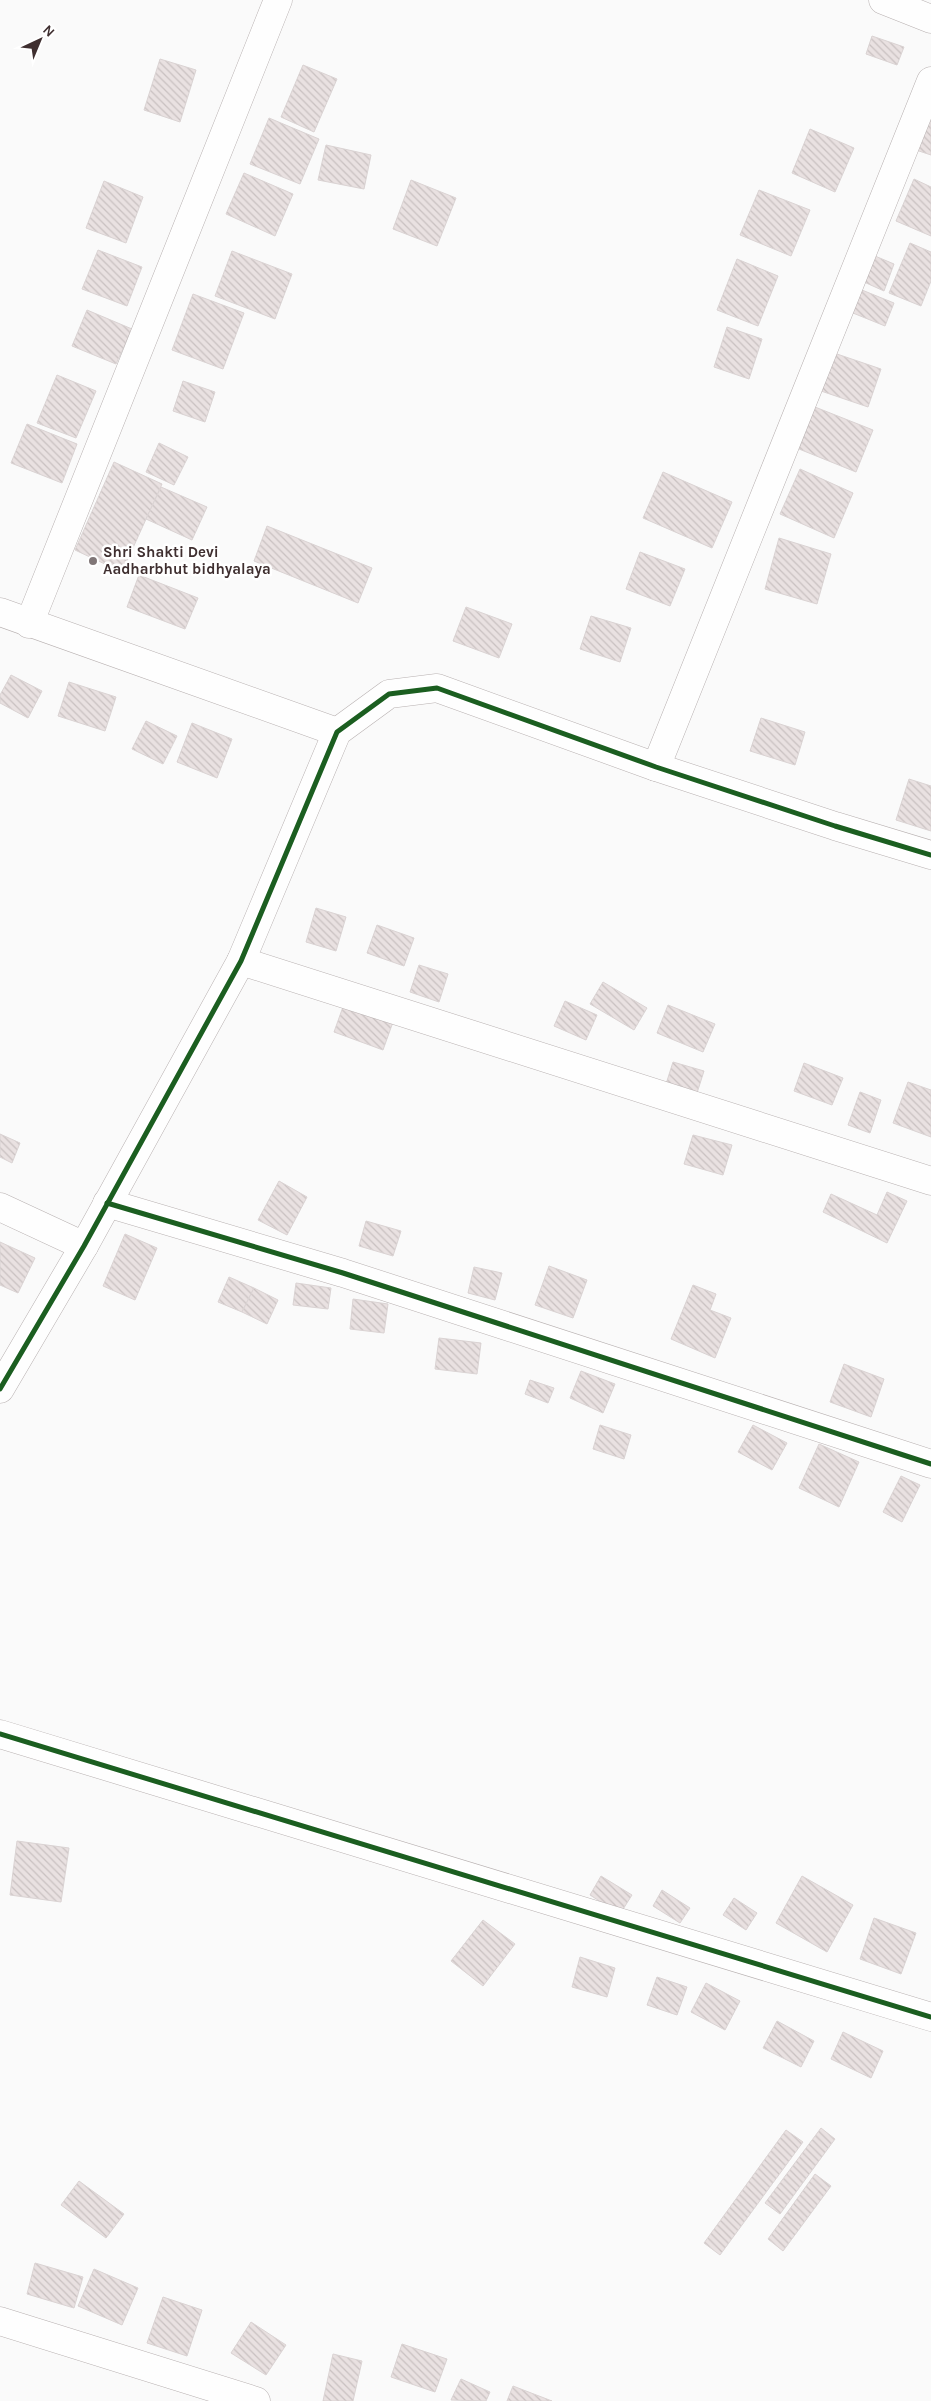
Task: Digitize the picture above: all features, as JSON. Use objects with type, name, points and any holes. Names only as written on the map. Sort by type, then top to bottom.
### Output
[{"type":"street","points":[[28,624],[278,0]]},
{"type":"street","points":[[883,0],[931,19]]},
{"type":"street","points":[[656,767],[931,81]]},
{"type":"street","points":[[0,612],[28,624],[214,686],[338,732]]},
{"type":"street","points":[[0,1389],[84,1246],[241,961],[338,732],[389,694],[437,688],[656,767],[835,826],[931,855]]},
{"type":"street","points":[[241,961],[931,1181]]},
{"type":"street","points":[[107,1203],[352,1276],[931,1464]]},
{"type":"street","points":[[0,1207],[84,1246]]},
{"type":"street","points":[[0,1734],[931,2017]]},
{"type":"street","points":[[0,2321],[256,2401]]},
{"type":"building","points":[[872,36],[904,47],[897,65],[866,54]]},
{"type":"building","points":[[160,59],[196,70],[180,122],[144,110]]},
{"type":"building","points":[[303,65],[337,79],[314,132],[281,117]]},
{"type":"building","points":[[931,109],[931,155],[916,150]]},
{"type":"building","points":[[269,118],[319,139],[300,184],[250,164]]},
{"type":"building","points":[[810,129],[854,148],[835,192],[792,173]]},
{"type":"building","points":[[326,145],[371,155],[364,189],[318,180]]},
{"type":"building","points":[[244,173],[293,194],[275,236],[226,214]]},
{"type":"building","points":[[914,179],[931,187],[931,236],[896,221]]},
{"type":"building","points":[[411,180],[456,198],[437,246],[393,229]]},
{"type":"building","points":[[104,181],[143,197],[126,243],[86,228]]},
{"type":"building","points":[[759,190],[810,210],[791,256],[740,235]]},
{"type":"building","points":[[910,243],[931,252],[931,281],[921,306],[889,293]]},
{"type":"building","points":[[98,250],[142,267],[127,306],[82,289]]},
{"type":"building","points":[[232,251],[292,274],[275,319],[215,296]]},
{"type":"building","points":[[875,256],[894,264],[884,291],[864,282]]},
{"type":"building","points":[[737,259],[778,276],[758,326],[717,310]]},
{"type":"building","points":[[857,288],[894,303],[885,326],[848,311]]},
{"type":"building","points":[[193,294],[244,313],[223,369],[172,350]]},
{"type":"building","points":[[87,310],[132,329],[116,364],[72,346]]},
{"type":"building","points":[[727,327],[762,339],[749,379],[714,367]]},
{"type":"building","points":[[834,353],[881,369],[868,407],[821,391]]},
{"type":"building","points":[[57,375],[96,391],[76,438],[37,423]]},
{"type":"building","points":[[183,381],[215,392],[205,422],[173,411]]},
{"type":"building","points":[[815,407],[873,430],[856,472],[799,449]]},
{"type":"building","points":[[27,424],[77,444],[62,483],[11,463]]},
{"type":"building","points":[[159,443],[188,457],[174,485],[146,472]]},
{"type":"building","points":[[114,462],[162,484],[122,572],[75,550]]},
{"type":"building","points":[[800,469],[853,493],[834,538],[780,514]]},
{"type":"building","points":[[663,472],[732,502],[712,548],[643,518]]},
{"type":"building","points":[[161,487],[207,507],[192,540],[146,519]]},
{"type":"building","points":[[267,526],[372,568],[358,603],[254,561]]},
{"type":"building","points":[[779,538],[831,554],[817,604],[765,589]]},
{"type":"building","points":[[640,552],[685,569],[670,606],[626,589]]},
{"type":"building","points":[[139,575],[198,598],[185,629],[127,607]]},
{"type":"building","points":[[466,607],[512,624],[499,658],[453,641]]},
{"type":"building","points":[[591,616],[631,628],[620,662],[580,649]]},
{"type":"building","points":[[11,675],[42,691],[28,718],[0,703],[0,695]]},
{"type":"building","points":[[69,682],[116,697],[105,731],[58,716]]},
{"type":"building","points":[[761,718],[805,732],[795,765],[750,751]]},
{"type":"building","points":[[146,721],[177,736],[163,764],[132,749]]},
{"type":"building","points":[[192,723],[232,739],[217,778],[177,762]]},
{"type":"building","points":[[909,779],[931,786],[931,831],[896,820]]},
{"type":"building","points":[[316,908],[346,917],[336,951],[306,942]]},
{"type":"building","points":[[377,925],[414,938],[404,966],[367,953]]},
{"type":"building","points":[[419,965],[448,974],[439,1002],[410,992]]},
{"type":"building","points":[[603,982],[647,1008],[634,1030],[590,1004]]},
{"type":"building","points":[[565,1001],[597,1015],[586,1040],[554,1026]]},
{"type":"building","points":[[344,1004],[393,1022],[383,1050],[334,1032]]},
{"type":"building","points":[[668,1005],[715,1024],[703,1052],[657,1033]]},
{"type":"building","points":[[673,1062],[704,1071],[697,1093],[666,1084]]},
{"type":"building","points":[[804,1063],[843,1078],[832,1105],[794,1091]]},
{"type":"building","points":[[908,1082],[931,1090],[931,1137],[893,1123]]},
{"type":"building","points":[[860,1092],[881,1100],[870,1133],[848,1125]]},
{"type":"building","points":[[0,1134],[20,1143],[12,1163],[0,1157]]},
{"type":"building","points":[[693,1135],[732,1145],[723,1175],[684,1164]]},
{"type":"building","points":[[279,1181],[307,1197],[287,1235],[258,1220]]},
{"type":"building","points":[[887,1192],[907,1201],[887,1243],[823,1212],[831,1194],[877,1215]]},
{"type":"building","points":[[366,1221],[401,1231],[393,1256],[359,1246]]},
{"type":"building","points":[[125,1234],[157,1248],[135,1300],[103,1286]]},
{"type":"building","points":[[0,1242],[35,1258],[18,1293],[0,1285]]},
{"type":"building","points":[[549,1266],[587,1280],[573,1318],[535,1305]]},
{"type":"building","points":[[474,1267],[502,1273],[495,1300],[468,1293]]},
{"type":"building","points":[[229,1277],[254,1288],[242,1312],[218,1302]]},
{"type":"building","points":[[296,1283],[331,1288],[328,1309],[293,1305]]},
{"type":"building","points":[[693,1285],[716,1294],[710,1310],[731,1318],[715,1358],[671,1339]]},
{"type":"building","points":[[254,1288],[278,1300],[267,1324],[242,1312]]},
{"type":"building","points":[[353,1299],[388,1304],[384,1333],[350,1329]]},
{"type":"building","points":[[439,1338],[481,1343],[477,1374],[435,1369]]},
{"type":"building","points":[[844,1364],[884,1379],[871,1417],[830,1402]]},
{"type":"building","points":[[581,1371],[615,1384],[603,1413],[570,1398]]},
{"type":"building","points":[[530,1380],[554,1388],[548,1403],[525,1394]]},
{"type":"building","points":[[600,1425],[631,1435],[624,1459],[593,1449]]},
{"type":"building","points":[[753,1425],[787,1443],[772,1470],[738,1452]]},
{"type":"building","points":[[819,1444],[859,1462],[839,1507],[799,1488]]},
{"type":"building","points":[[901,1476],[920,1485],[902,1522],[883,1512]]},
{"type":"building","points":[[17,1841],[69,1848],[61,1902],[10,1895]]},
{"type":"building","points":[[601,1876],[632,1895],[620,1914],[590,1895]]},
{"type":"building","points":[[802,1876],[853,1905],[827,1952],[776,1923]]},
{"type":"building","points":[[662,1890],[690,1908],[680,1923],[653,1906]]},
{"type":"building","points":[[734,1898],[757,1913],[746,1930],[723,1915]]},
{"type":"building","points":[[874,1918],[916,1933],[901,1974],[860,1959]]},
{"type":"building","points":[[483,1920],[515,1944],[483,1986],[451,1961]]},
{"type":"building","points":[[580,1957],[615,1968],[607,1997],[572,1987]]},
{"type":"building","points":[[657,1977],[687,1987],[677,2015],[647,2005]]},
{"type":"building","points":[[706,1983],[740,2001],[725,2030],[691,2012]]},
{"type":"building","points":[[777,2021],[814,2041],[801,2067],[763,2048]]},
{"type":"building","points":[[843,2032],[883,2051],[871,2078],[831,2059]]},
{"type":"building","points":[[821,2128],[835,2139],[780,2214],[765,2203]]},
{"type":"building","points":[[786,2130],[803,2142],[720,2255],[704,2243]]},
{"type":"building","points":[[815,2174],[831,2186],[783,2251],[768,2239]]},
{"type":"building","points":[[79,2181],[124,2214],[106,2238],[61,2205]]},
{"type":"building","points":[[35,2263],[83,2277],[74,2308],[27,2294]]},
{"type":"building","points":[[94,2269],[138,2288],[122,2325],[78,2306]]},
{"type":"building","points":[[163,2297],[202,2310],[187,2356],[147,2343]]},
{"type":"building","points":[[251,2322],[286,2345],[266,2375],[231,2353]]},
{"type":"building","points":[[402,2344],[447,2359],[435,2392],[391,2377]]},
{"type":"building","points":[[333,2354],[362,2361],[353,2401],[323,2401]]},
{"type":"building","points":[[461,2379],[490,2392],[486,2401],[451,2400]]},
{"type":"building","points":[[513,2386],[552,2401],[507,2401]]},
{"type":"cycle path","points":[[0,1389],[84,1246],[241,961],[337,732],[389,694],[437,688],[656,767],[835,826],[931,855]]},
{"type":"cycle path","points":[[107,1203],[343,1273],[931,1464]]},
{"type":"cycle path","points":[[0,1734],[931,2017]]},
{"type":"place","name":"Shri Shakti Devi Aadharbhut bidhyalaya","points":[[93,561]]}]
